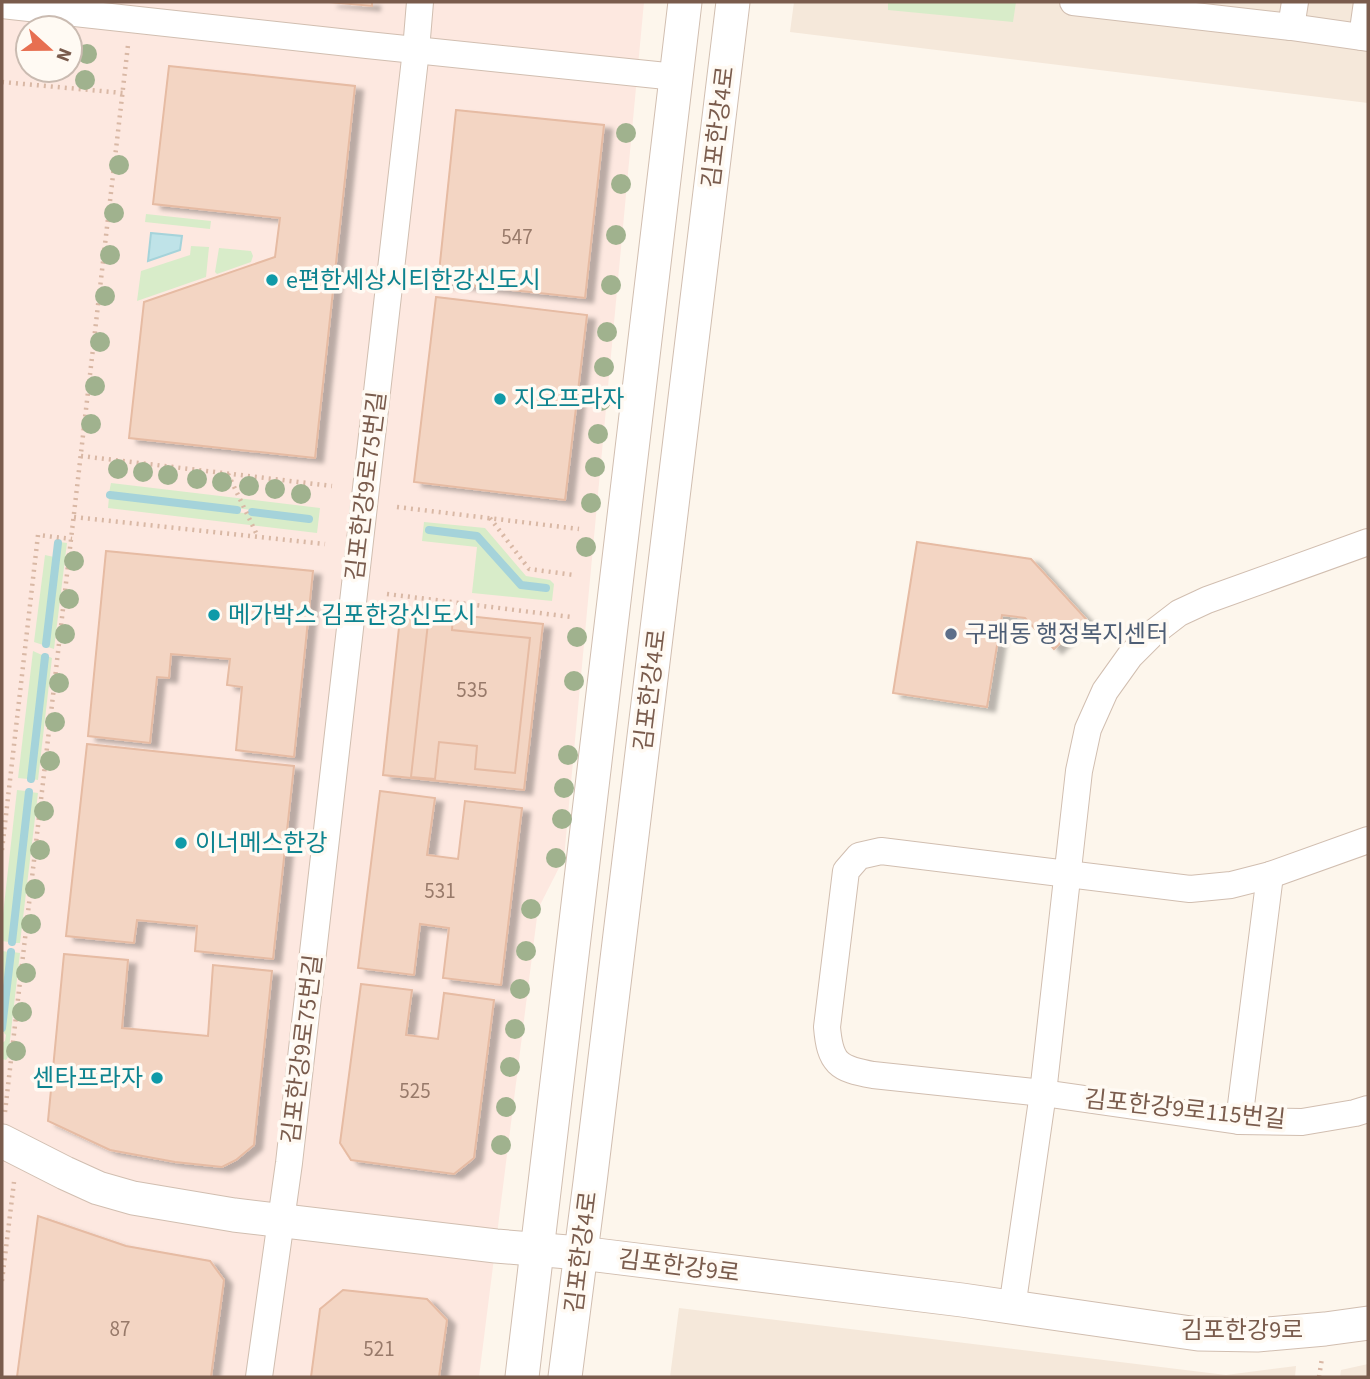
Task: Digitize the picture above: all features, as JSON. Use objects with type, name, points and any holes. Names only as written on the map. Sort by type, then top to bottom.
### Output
[{"type":"street","name":"김포한강9로75번길","points":[[258,1377],[290,1156],[420,2]]},
{"type":"street","name":"김포한강4로","points":[[522,1377],[685,2]]},
{"type":"street","name":"김포한강4로","points":[[565,1377],[733,2]]},
{"type":"street","points":[[1073,2],[1293,14],[1365,38],[1367,2]]},
{"type":"street","points":[[2,5],[676,76]]},
{"type":"street","points":[[1012,1308],[1042,1093],[1079,771],[1088,729],[1105,691],[1130,656],[1153,633],[1179,613],[1207,600],[1368,542]]},
{"type":"street","name":"김포한강9로115번길","points":[[1368,840],[1270,875],[1231,885],[1189,889],[881,851],[859,856],[846,871],[827,1027],[829,1046],[837,1062],[851,1071],[1042,1093],[1239,1121],[1302,1122],[1368,1109]]},
{"type":"street","points":[[1239,1121],[1270,875]]},
{"type":"street","name":"김포한강9로","points":[[3,1127],[65,1173],[99,1188],[133,1198],[234,1215],[962,1300],[1198,1334],[1256,1335],[1368,1323]]},
{"type":"path","points":[[3,1127],[128,45]]},
{"type":"path","points":[[2,82],[123,93]]},
{"type":"path","points":[[81,456],[332,486]]},
{"type":"path","points":[[227,474],[258,537]]},
{"type":"path","points":[[397,507],[579,529]]},
{"type":"path","points":[[74,517],[325,544]]},
{"type":"path","points":[[490,518],[529,569],[574,575]]},
{"type":"path","points":[[2,850],[38,535],[72,539]]},
{"type":"path","points":[[387,594],[571,617]]},
{"type":"path","points":[[2,1281],[14,1181]]},
{"type":"shaded area","points":[[2,2],[644,2],[564,858],[538,909],[479,1377],[2,1377]]},
{"type":"shaded area","points":[[794,2],[1368,2],[1368,103],[790,32]]},
{"type":"shaded area","points":[[679,1308],[1226,1375],[1296,1366],[1295,1377],[670,1377]]},
{"type":"shaded area","points":[[1368,1364],[1368,1377],[1340,1377],[1341,1370]]},
{"type":"green space","points":[[888,2],[1016,2],[1013,22],[888,10]]},
{"type":"green space","points":[[146,214],[211,221],[210,229],[145,222]]},
{"type":"green space","points":[[191,246],[209,247],[206,277],[137,301],[141,271],[190,255]]},
{"type":"green space","points":[[219,248],[251,251],[251,262],[217,274],[215,272]]},
{"type":"green space","points":[[111,483],[320,508],[317,533],[108,508],[109,497],[310,521],[312,517],[109,493]]},
{"type":"green space","points":[[424,522],[485,528],[526,576],[550,580],[554,584],[552,601],[472,593],[477,547],[422,541]],"holes":[[[429,529],[478,535],[521,584],[547,588],[520,586],[476,537]]]},
{"type":"green space","points":[[60,542],[67,543],[54,649],[48,647]]},
{"type":"green space","points":[[45,555],[54,557],[43,645],[34,642]]},
{"type":"green space","points":[[33,651],[42,655],[28,779],[18,778]]},
{"type":"green space","points":[[47,656],[52,658],[38,780],[32,779]]},
{"type":"green space","points":[[17,790],[26,791],[9,942],[2,941],[2,923]]},
{"type":"green space","points":[[31,792],[38,793],[20,943],[14,943]]},
{"type":"green space","points":[[2,951],[9,952],[2,1016]]},
{"type":"green space","points":[[13,952],[20,953],[6,1060],[2,1059],[2,1043],[6,1035],[4,1033]]},
{"type":"water","points":[[151,233],[182,236],[180,250],[148,261]]},
{"type":"building","points":[[329,2],[372,2],[372,6]]},
{"type":"building","name":"e편한세상시티한강신도시","points":[[169,66],[355,86],[315,458],[129,438],[144,302],[275,257],[280,218],[153,204]]},
{"type":"building","points":[[456,110],[604,125],[585,298],[438,282]]},
{"type":"building","name":"지오프라자","points":[[436,297],[587,315],[565,500],[414,482]]},
{"type":"building","name":"구래동 행정복지센터","points":[[917,542],[1031,559],[1086,619],[1054,649],[1025,618],[1002,615],[987,707],[893,693]]},
{"type":"building","points":[[106,551],[313,571],[294,757],[236,750],[242,687],[227,685],[230,659],[171,654],[169,678],[157,677],[150,743],[88,736]]},
{"type":"building","points":[[401,609],[543,624],[524,790],[383,775]]},
{"type":"building","points":[[429,614],[453,616],[452,630],[530,638],[515,773],[475,769],[477,746],[439,742],[435,779],[411,777]]},
{"type":"building","name":"이너메스한강","points":[[87,744],[294,766],[273,959],[195,951],[197,926],[137,920],[134,943],[66,936]]},
{"type":"building","points":[[380,791],[435,798],[427,855],[458,859],[465,801],[522,808],[501,985],[443,978],[449,928],[420,924],[414,975],[358,968]]},
{"type":"building","name":"센타프라자","points":[[64,954],[128,960],[122,1028],[208,1036],[213,965],[272,971],[254,1145],[236,1160],[222,1167],[175,1162],[110,1150],[48,1121]]},
{"type":"building","points":[[361,984],[412,990],[406,1035],[438,1039],[444,993],[494,1000],[474,1158],[454,1174],[351,1160],[340,1143]]},
{"type":"building","points":[[38,1216],[126,1246],[210,1261],[224,1280],[211,1377],[17,1377]]},
{"type":"building","points":[[343,1290],[427,1299],[447,1320],[439,1377],[311,1377],[320,1309]]},
{"type":"waterway","points":[[110,495],[237,510]]},
{"type":"waterway","points":[[252,512],[309,519]]},
{"type":"waterway","points":[[429,530],[477,536],[521,585],[546,588]]},
{"type":"waterway","points":[[46,644],[58,543]]},
{"type":"waterway","points":[[31,779],[45,657]]},
{"type":"waterway","points":[[12,942],[29,792]]},
{"type":"waterway","points":[[2,1028],[11,952]]},
{"type":"place","name":"e편한세상시티한강신도시","points":[[272,280]]},
{"type":"place","name":"지오프라자","points":[[500,399]]},
{"type":"place","name":"메가박스 김포한강신도시","points":[[214,615]]},
{"type":"place","name":"구래동 행정복지센터","points":[[951,634]]},
{"type":"place","name":"이너메스한강","points":[[181,843]]},
{"type":"place","name":"센타프라자","points":[[157,1078]]}]
